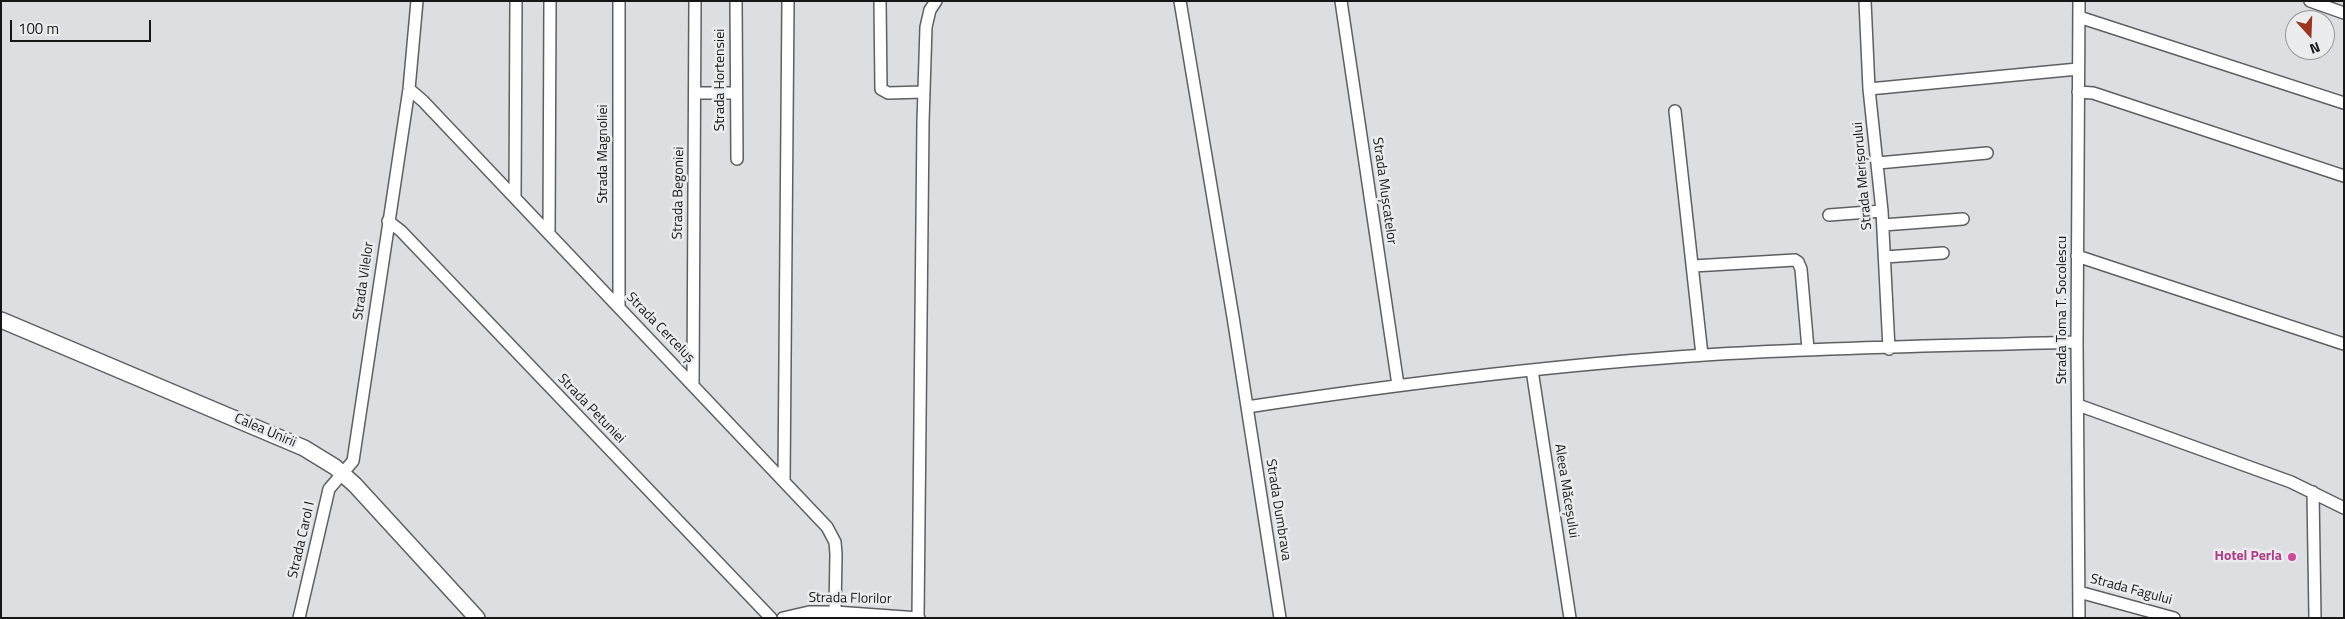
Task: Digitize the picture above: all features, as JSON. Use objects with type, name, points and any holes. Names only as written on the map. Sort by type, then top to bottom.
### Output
[{"type":"main road","name":"Calea Unirii","points":[[1,320],[304,448],[343,473],[477,618]]},
{"type":"street","name":"Strada Vilelor","points":[[343,473],[352,461],[409,89],[417,1]]},
{"type":"street","points":[[515,198],[516,1]]},
{"type":"street","points":[[549,233],[550,1]]},
{"type":"street","name":"Strada Magnoliei","points":[[619,1],[619,307]]},
{"type":"street","name":"Strada Begoniei","points":[[693,385],[695,1]]},
{"type":"street","name":"Strada Hortensiei","points":[[736,1],[737,159]]},
{"type":"street","points":[[784,481],[788,1]]},
{"type":"street","points":[[880,1],[881,89],[888,93],[924,92]]},
{"type":"street","points":[[914,617],[926,27],[930,10],[936,1]]},
{"type":"street","name":"Strada Dumbrava","points":[[1180,1],[1280,618]]},
{"type":"street","name":"Strada Mușcatelor","points":[[1341,1],[1398,385]]},
{"type":"street","name":"Strada Merișorului","points":[[1865,1],[1869,88],[1883,225],[1889,349]]},
{"type":"street","name":"Strada Toma T. Socolescu","points":[[2079,1],[2077,342],[2080,618]]},
{"type":"street","points":[[2310,1],[2344,13]]},
{"type":"street","points":[[2079,17],[2344,103]]},
{"type":"street","points":[[1869,88],[2078,70]]},
{"type":"street","name":"Strada Cerceluș","points":[[409,89],[419,96],[828,527],[835,542],[835,612]]},
{"type":"street","points":[[2078,92],[2093,93],[2344,176]]},
{"type":"street","points":[[696,93],[736,93]]},
{"type":"street","points":[[1675,111],[1702,355]]},
{"type":"street","points":[[1878,163],[1987,153]]},
{"type":"street","points":[[1830,215],[1882,211]]},
{"type":"street","points":[[1883,225],[1963,219]]},
{"type":"street","name":"Strada Petuniei","points":[[388,221],[401,231],[771,618]]},
{"type":"street","points":[[1885,256],[1943,253]]},
{"type":"street","points":[[2077,256],[2344,344]]},
{"type":"street","points":[[1693,266],[1795,260],[1798,262],[1802,269],[1808,349]]},
{"type":"street","points":[[1247,407],[1398,385],[1532,370],[1702,355],[1808,349],[1889,349],[2077,342]]},
{"type":"street","name":"Aleea Măceșului","points":[[1532,370],[1570,618]]},
{"type":"street","points":[[2078,405],[2313,492],[2344,508]]},
{"type":"street","name":"Strada Carol I","points":[[299,618],[329,489],[343,473]]},
{"type":"street","points":[[2313,492],[2315,618]]},
{"type":"street","name":"Strada Fagului","points":[[2079,592],[2174,618]]},
{"type":"street","name":"Strada Florilor","points":[[783,618],[809,612],[914,617]]},
{"type":"place","name":"Hotel Perla","points":[[2292,557]]}]
